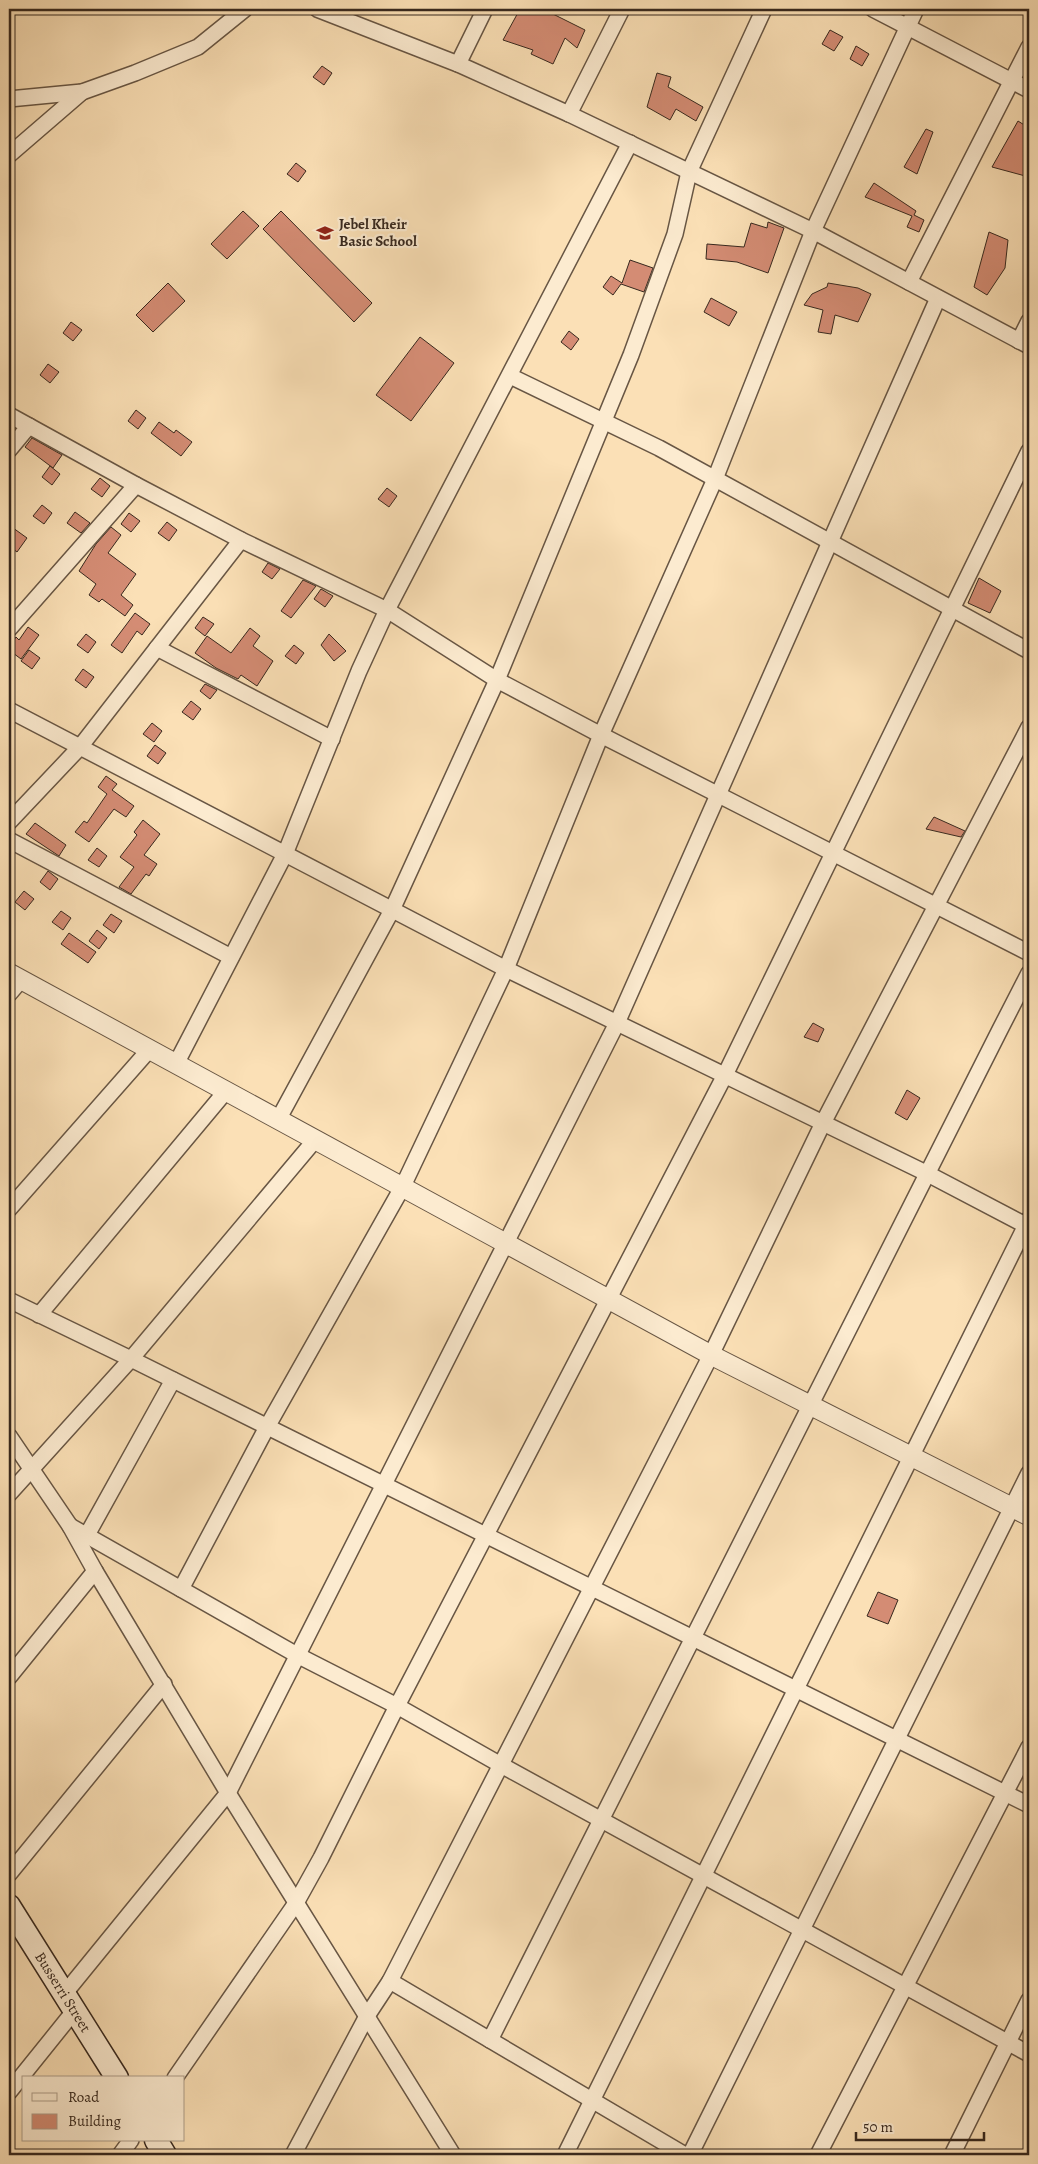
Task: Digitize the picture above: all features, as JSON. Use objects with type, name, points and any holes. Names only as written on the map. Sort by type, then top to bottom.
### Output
[{"type":"main road","name":"Busserri Street","points":[[9,1906],[116,2076]]},
{"type":"main road","points":[[157,2142],[165,2155]]},
{"type":"street","points":[[9,99],[82,92],[198,47],[245,9]]},
{"type":"street","points":[[317,9],[458,64],[569,114],[812,231],[1024,343],[1029,321]]},
{"type":"street","points":[[458,64],[485,9]]},
{"type":"street","points":[[569,114],[622,9]]},
{"type":"street","points":[[278,1120],[392,910],[497,680],[631,355],[675,234],[689,172],[764,9]]},
{"type":"street","points":[[873,9],[906,28],[1029,90]]},
{"type":"street","points":[[181,1589],[267,1427],[403,1186],[506,969],[601,735],[715,479],[812,231],[916,9]]},
{"type":"street","points":[[909,282],[1029,48]]},
{"type":"street","points":[[9,155],[82,92]]},
{"type":"street","points":[[176,1064],[285,854],[359,671],[387,610],[630,143]]},
{"type":"street","points":[[9,2092],[70,2001],[228,1793],[617,1023],[938,298]]},
{"type":"street","points":[[510,376],[604,420],[1029,651]]},
{"type":"street","points":[[9,415],[241,540],[387,610],[497,680],[601,735],[1029,953]]},
{"type":"street","points":[[9,450],[29,426]]},
{"type":"street","points":[[176,2076],[296,1903],[321,1858],[397,1706],[725,1075],[1029,451]]},
{"type":"street","points":[[9,629],[136,485]]},
{"type":"street","points":[[9,822],[80,747],[241,540]]},
{"type":"street","points":[[157,648],[332,739]]},
{"type":"street","points":[[9,710],[506,969],[1028,1224],[565,2155]]},
{"type":"street","points":[[300,2151],[367,2016],[390,1982],[592,1588],[711,1355],[823,1123],[1029,727]]},
{"type":"street","points":[[9,840],[231,957]]},
{"type":"street","points":[[490,2040],[604,1820],[926,1173],[1029,973]]},
{"type":"street","points":[[13,982],[176,1064],[711,1355],[1029,1516]]},
{"type":"street","points":[[9,1209],[149,1050]]},
{"type":"street","points":[[40,1315],[226,1091]]},
{"type":"street","points":[[9,1494],[131,1359],[315,1140]]},
{"type":"street","points":[[9,1300],[1029,1804]]},
{"type":"street","points":[[87,1535],[173,1380]]},
{"type":"street","points":[[9,1436],[30,1470],[70,1526],[95,1572],[228,1793],[452,2155]]},
{"type":"street","points":[[690,2155],[1029,1472]]},
{"type":"street","points":[[70,1526],[297,1655],[397,1706],[501,1765],[1029,2054]]},
{"type":"street","points":[[9,1677],[95,1572]]},
{"type":"street","points":[[9,1874],[164,1684]]},
{"type":"street","points":[[818,2155],[1029,1747]]},
{"type":"street","points":[[390,1982],[685,2155]]},
{"type":"street","points":[[952,2155],[1029,2000]]},
{"type":"street","points":[[120,2155],[130,2142]]},
{"type":"building","points":[[520,9],[543,9],[585,30],[577,48],[565,38],[553,64],[531,54],[533,50],[503,40]]},
{"type":"building","points":[[830,30],[843,37],[834,51],[822,44]]},
{"type":"building","points":[[856,46],[869,54],[862,66],[850,59]]},
{"type":"building","points":[[322,66],[332,73],[324,85],[313,77]]},
{"type":"building","points":[[657,73],[671,77],[668,87],[703,107],[696,121],[676,109],[670,120],[647,107]]},
{"type":"building","points":[[1018,121],[1029,128],[1029,177],[992,167]]},
{"type":"building","points":[[926,129],[933,132],[917,174],[904,167]]},
{"type":"building","points":[[296,163],[306,171],[298,182],[287,174]]},
{"type":"building","points":[[874,183],[916,211],[914,215],[924,220],[919,232],[907,227],[912,216],[865,197]]},
{"type":"building","points":[[243,211],[259,226],[227,259],[211,244]]},
{"type":"building","points":[[281,211],[372,303],[354,322],[263,229]]},
{"type":"building","points":[[768,222],[784,228],[768,273],[737,262],[706,259],[707,244],[744,247],[751,223],[767,228]]},
{"type":"building","points":[[989,232],[1008,240],[1005,268],[987,295],[974,287]]},
{"type":"building","points":[[630,260],[653,268],[644,292],[621,284],[613,295],[603,287],[611,276],[622,283]]},
{"type":"building","points":[[168,283],[185,301],[153,332],[136,315]]},
{"type":"building","points":[[828,283],[858,288],[871,294],[858,322],[835,315],[831,334],[818,332],[823,310],[804,305],[812,294],[827,287]]},
{"type":"building","points":[[711,298],[737,312],[729,326],[704,312]]},
{"type":"building","points":[[71,322],[82,330],[73,341],[63,333]]},
{"type":"building","points":[[569,331],[579,339],[571,350],[561,342]]},
{"type":"building","points":[[420,337],[454,363],[411,421],[376,395]]},
{"type":"building","points":[[48,364],[59,372],[50,383],[40,375]]},
{"type":"building","points":[[136,410],[146,418],[138,429],[128,421]]},
{"type":"building","points":[[159,422],[174,433],[176,430],[192,442],[181,456],[151,433]]},
{"type":"building","points":[[32,438],[62,455],[53,468],[25,447]]},
{"type":"building","points":[[50,466],[60,474],[52,485],[42,477]]},
{"type":"building","points":[[100,478],[110,486],[102,497],[91,489]]},
{"type":"building","points":[[387,488],[397,496],[389,507],[378,499]]},
{"type":"building","points":[[42,505],[52,513],[44,524],[33,516]]},
{"type":"building","points":[[75,512],[90,523],[81,533],[67,523]]},
{"type":"building","points":[[129,513],[140,521],[131,532],[121,524]]},
{"type":"building","points":[[167,522],[177,530],[169,541],[158,533]]},
{"type":"building","points":[[9,525],[27,538],[17,552],[9,546]]},
{"type":"building","points":[[111,527],[121,535],[108,553],[136,574],[121,595],[133,605],[125,616],[102,599],[99,602],[89,595],[96,584],[79,571],[96,544]]},
{"type":"building","points":[[268,563],[280,569],[272,579],[262,572]]},
{"type":"building","points":[[979,578],[1001,591],[990,613],[968,603]]},
{"type":"building","points":[[303,580],[316,586],[291,618],[281,611]]},
{"type":"building","points":[[321,589],[333,596],[325,607],[314,599]]},
{"type":"building","points":[[135,613],[150,624],[142,635],[137,631],[122,653],[111,645]]},
{"type":"building","points":[[203,617],[214,624],[205,636],[195,628]]},
{"type":"building","points":[[28,627],[39,635],[21,659],[9,650],[9,647],[16,637],[19,640]]},
{"type":"building","points":[[250,628],[260,636],[253,646],[273,661],[257,686],[241,675],[238,679],[216,668],[195,653],[207,636],[231,653]]},
{"type":"building","points":[[86,634],[96,642],[88,653],[77,645]]},
{"type":"building","points":[[329,634],[346,651],[334,661],[321,645]]},
{"type":"building","points":[[294,645],[304,653],[296,664],[285,656]]},
{"type":"building","points":[[29,650],[40,658],[32,669],[21,661]]},
{"type":"building","points":[[83,669],[94,677],[86,688],[75,680]]},
{"type":"building","points":[[205,684],[217,690],[210,699],[200,691]]},
{"type":"building","points":[[191,701],[201,709],[193,720],[182,712]]},
{"type":"building","points":[[152,723],[162,731],[154,742],[143,734]]},
{"type":"building","points":[[155,745],[166,753],[158,764],[147,756]]},
{"type":"building","points":[[106,776],[117,784],[112,790],[134,806],[126,817],[114,809],[89,842],[75,832],[84,821],[87,823],[107,794],[98,787]]},
{"type":"building","points":[[934,817],[965,831],[961,837],[926,829]]},
{"type":"building","points":[[143,820],[160,834],[144,855],[157,864],[149,876],[146,874],[131,894],[119,887],[134,867],[120,857],[137,835],[134,832]]},
{"type":"building","points":[[35,823],[66,845],[59,856],[26,834]]},
{"type":"building","points":[[97,848],[107,856],[99,867],[88,860]]},
{"type":"building","points":[[48,871],[58,879],[50,890],[40,882]]},
{"type":"building","points":[[24,891],[34,899],[25,910],[15,902]]},
{"type":"building","points":[[61,911],[71,918],[63,930],[52,922]]},
{"type":"building","points":[[111,914],[122,921],[114,933],[103,925]]},
{"type":"building","points":[[97,930],[107,938],[99,949],[89,941]]},
{"type":"building","points":[[69,933],[96,952],[88,963],[61,944]]},
{"type":"building","points":[[813,1023],[824,1029],[818,1042],[804,1037]]},
{"type":"building","points":[[907,1090],[920,1098],[907,1120],[895,1113]]},
{"type":"building","points":[[878,1592],[898,1600],[888,1624],[867,1616]]},
{"type":"place","name":"Jebel Kheir Basic School","points":[[325,233]]}]
